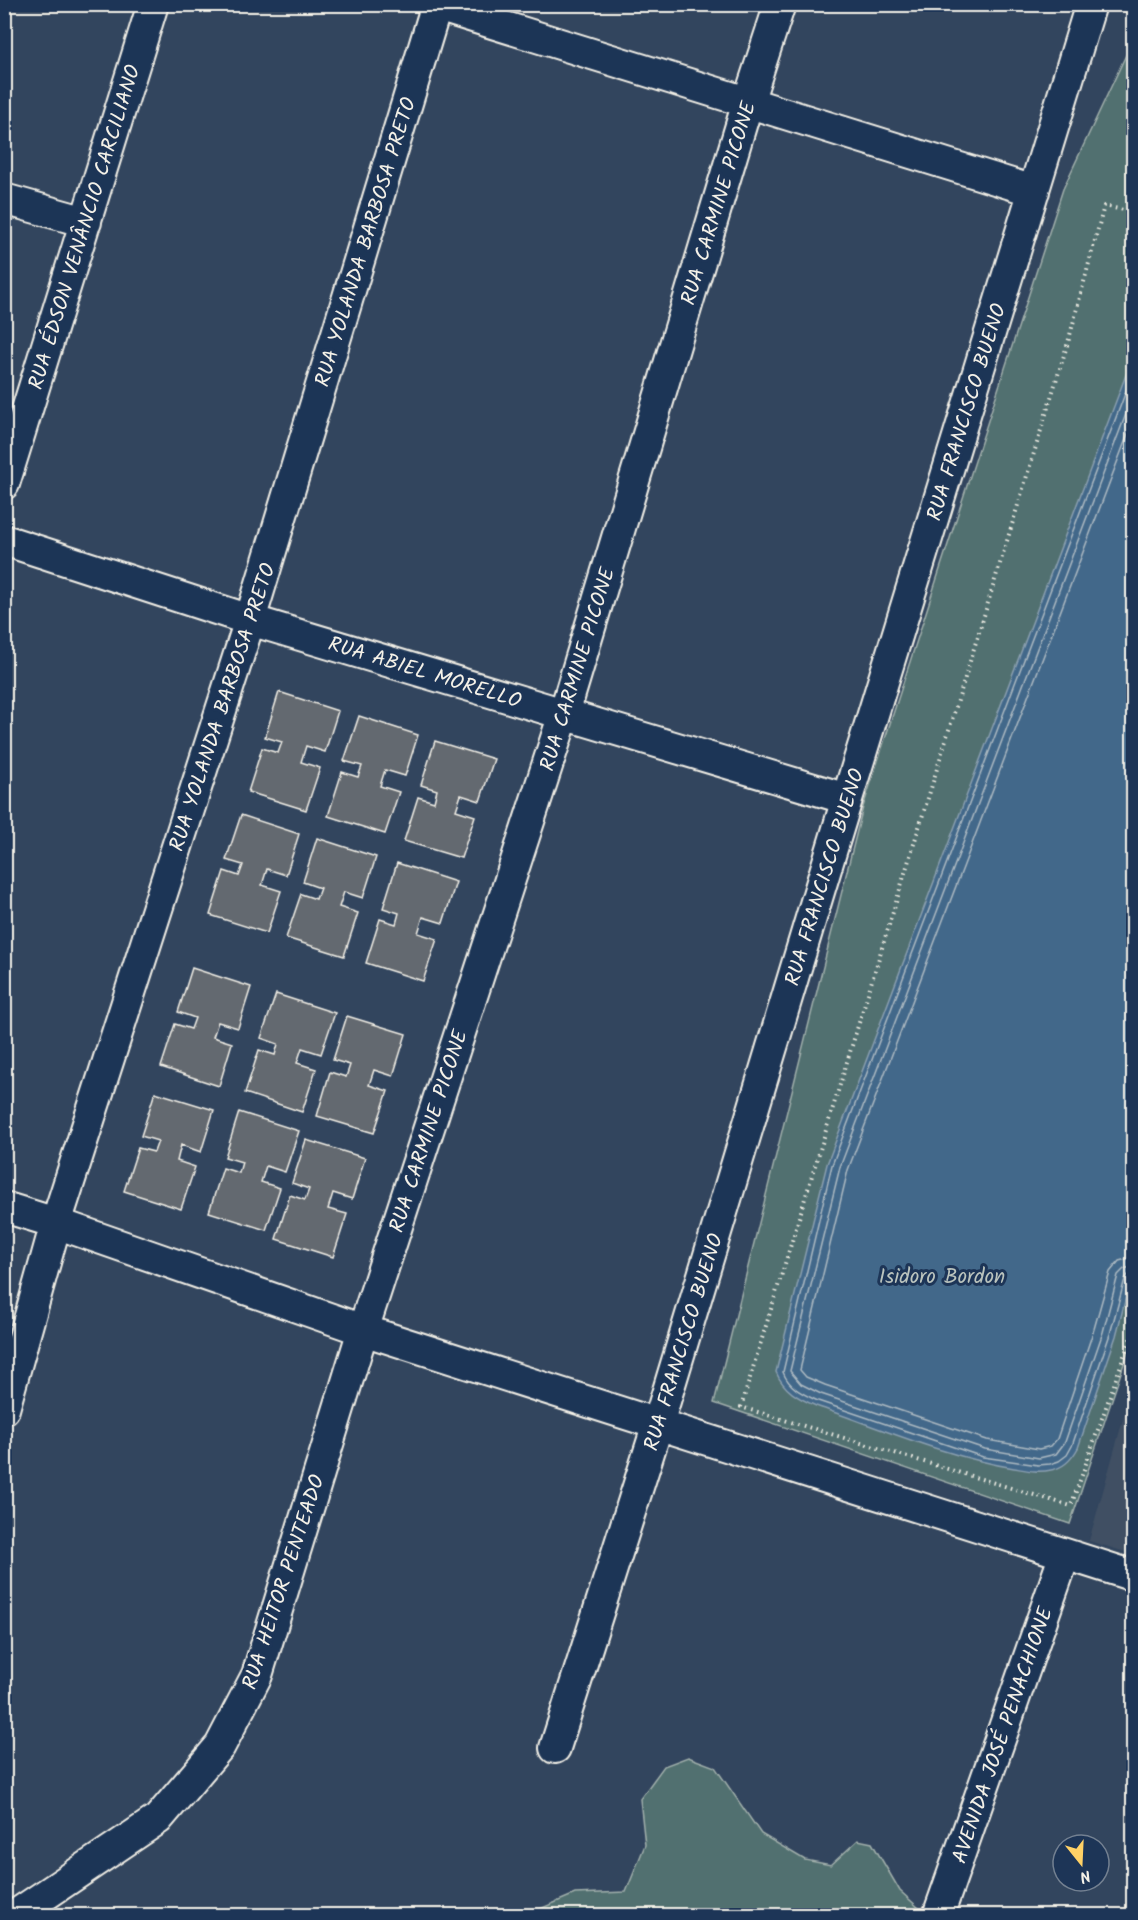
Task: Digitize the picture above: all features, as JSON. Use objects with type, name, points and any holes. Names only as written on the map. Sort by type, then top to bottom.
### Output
[{"type":"street","name":"RUA ÉDSON VENÂNCIO CARCILIANO","points":[[4,484],[153,4]]},
{"type":"street","name":"RUA CARMINE PICONE","points":[[363,1330],[564,714],[748,102],[780,4]]},
{"type":"street","name":"RUA FRANCISCO BUENO","points":[[555,1748],[658,1424],[1091,4]]},
{"type":"street","points":[[435,5],[1034,191]]},
{"type":"street","name":"RUA YOLANDA BARBOSA PRETO","points":[[4,1409],[56,1223],[250,620],[435,5]]},
{"type":"street","points":[[4,198],[86,222]]},
{"type":"street","name":"RUA ABIEL MORELLO","points":[[4,540],[250,620],[847,800]]},
{"type":"street","points":[[4,1207],[363,1330],[1134,1576]]},
{"type":"street","name":"RUA HEITOR PENTEADO","points":[[14,1916],[158,1818],[220,1746],[257,1675],[363,1330]]},
{"type":"street","name":"AVENIDA JOSÉ PENACHIONE","points":[[938,1916],[1065,1554]]},
{"type":"path","points":[[1134,212],[1104,206],[1069,339],[741,1407],[1071,1506],[1134,1328]]},
{"type":"shaded area","points":[[1133,1384],[1133,1554],[1089,1541]]},
{"type":"green space","name":"Isidoro Bordon","points":[[1133,40],[1133,1337],[1070,1524],[714,1403],[863,807],[1063,189]]},
{"type":"green space","points":[[688,1757],[715,1767],[761,1834],[805,1860],[831,1865],[858,1840],[872,1843],[900,1891],[920,1909],[922,1915],[526,1915],[575,1894],[626,1892],[645,1845],[640,1799],[664,1766]]},
{"type":"water","name":"Isidoro Bordon","points":[[1133,370],[1133,1270],[1116,1336],[1078,1448],[1064,1465],[1056,1469],[1032,1471],[964,1457],[816,1406],[792,1393],[779,1379],[776,1372],[827,1164],[1127,372]]},
{"type":"building","points":[[279,692],[338,711],[325,752],[306,746],[301,762],[320,768],[306,810],[248,792],[262,748],[278,753],[282,742],[265,737]]},
{"type":"building","points":[[359,716],[418,735],[405,776],[385,770],[380,786],[399,792],[385,834],[328,816],[342,772],[358,777],[362,766],[344,761]]},
{"type":"building","points":[[435,741],[494,759],[480,801],[461,795],[456,810],[475,816],[461,858],[404,841],[418,797],[434,802],[437,790],[421,785]]},
{"type":"building","points":[[241,815],[299,834],[286,875],[267,869],[262,885],[281,891],[267,933],[210,915],[224,871],[239,876],[243,865],[226,860]]},
{"type":"building","points":[[317,838],[376,857],[363,898],[344,892],[339,907],[358,913],[344,956],[286,938],[301,894],[316,899],[320,888],[303,882]]},
{"type":"building","points":[[397,863],[456,882],[443,923],[423,917],[418,933],[437,939],[423,981],[366,963],[380,919],[396,924],[399,913],[383,908]]},
{"type":"building","points":[[192,968],[251,987],[238,1028],[218,1022],[213,1037],[232,1043],[219,1086],[161,1067],[175,1024],[191,1029],[195,1018],[178,1012]]},
{"type":"building","points":[[276,994],[335,1013],[321,1054],[302,1048],[297,1063],[316,1069],[302,1112],[245,1093],[259,1050],[275,1055],[278,1044],[261,1038]]},
{"type":"building","points":[[347,1016],[406,1034],[393,1076],[374,1070],[369,1085],[388,1091],[374,1133],[317,1116],[330,1072],[346,1077],[350,1065],[333,1060]]},
{"type":"building","points":[[155,1092],[214,1110],[201,1152],[181,1145],[177,1161],[195,1167],[181,1209],[124,1191],[138,1148],[154,1152],[158,1141],[141,1136]]},
{"type":"building","points":[[239,1112],[299,1131],[285,1172],[266,1166],[261,1182],[280,1188],[266,1230],[209,1212],[223,1168],[239,1173],[242,1162],[225,1157]]},
{"type":"building","points":[[306,1140],[365,1158],[352,1199],[333,1193],[328,1209],[347,1214],[333,1257],[276,1239],[290,1195],[305,1200],[309,1189],[292,1183]]}]
